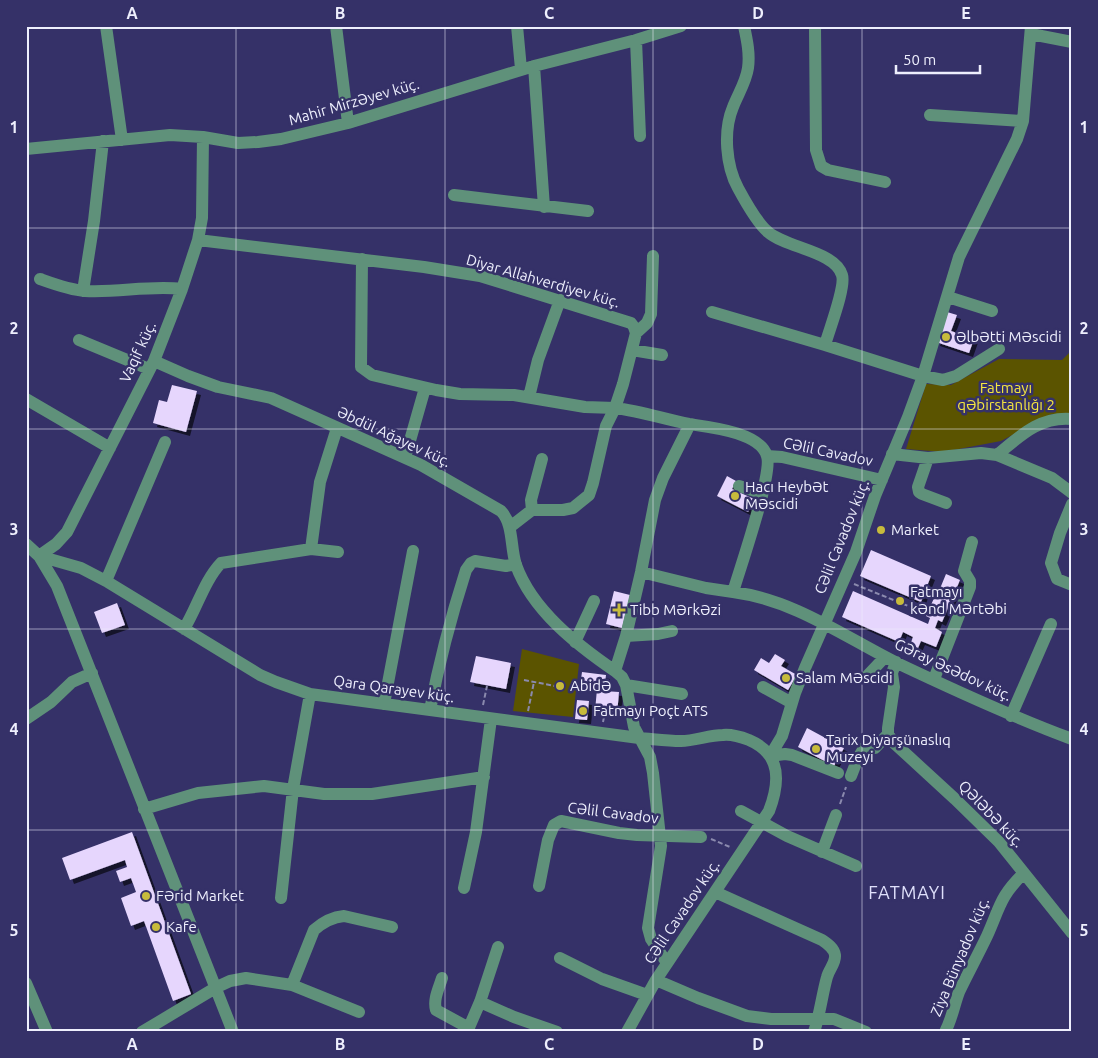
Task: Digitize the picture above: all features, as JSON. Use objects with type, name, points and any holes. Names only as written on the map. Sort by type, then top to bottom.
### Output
[{"type":"street","points":[[106,26],[122,140]]},
{"type":"street","points":[[336,26],[348,123]]},
{"type":"street","points":[[517,26],[522,69]]},
{"type":"street","name":"Mahir Mirzəyev küç.","points":[[26,149],[170,135],[203,137],[238,143],[281,139],[348,123],[522,69],[636,40],[682,26]]},
{"type":"street","points":[[744,26],[749,51],[748,68],[728,122],[727,141],[731,173],[742,195],[768,233],[785,242],[829,259],[837,265],[843,276],[842,287],[825,345]]},
{"type":"street","points":[[815,26],[816,150],[821,166],[828,170],[886,182]]},
{"type":"street","points":[[1031,30],[1072,42]]},
{"type":"street","name":"Cəlil Cavadov küç.","points":[[627,1032],[667,963],[763,822],[774,798],[777,775],[770,756],[782,736],[805,668],[845,580],[923,376],[959,257],[1018,139],[1023,121],[1031,30]]},
{"type":"street","points":[[636,40],[640,136]]},
{"type":"street","points":[[534,66],[544,206]]},
{"type":"street","points":[[930,115],[1023,121]]},
{"type":"street","name":"Vaqif küç.","points":[[39,556],[56,544],[67,532],[152,365],[182,289],[198,240],[202,218],[203,137]]},
{"type":"street","points":[[83,291],[94,221],[103,142]]},
{"type":"street","points":[[454,195],[588,211]]},
{"type":"street","name":"Diyar Allahverdiyev küç.","points":[[198,240],[362,259],[480,276],[631,323],[636,333]]},
{"type":"street","points":[[510,528],[532,510],[573,508],[589,495],[594,483],[606,426],[615,408],[636,333],[647,323],[651,314],[652,256]]},
{"type":"street","points":[[362,259],[361,367],[372,375],[425,388],[460,394],[514,395],[585,407],[635,410],[690,424],[728,430],[750,439],[762,447],[767,456],[767,471],[733,592]]},
{"type":"street","points":[[40,279],[83,291],[109,292],[165,287],[182,289]]},
{"type":"street","points":[[948,297],[992,311]]},
{"type":"street","points":[[529,397],[538,360],[560,300]]},
{"type":"street","points":[[712,312],[923,376],[943,380],[956,376],[999,350]]},
{"type":"street","name":"Əbdül Ağayev küç.","points":[[79,340],[218,387],[271,398],[421,465],[506,516],[516,564],[532,596],[565,633],[615,671],[622,677],[626,685],[634,726],[652,765],[661,846],[648,928],[651,939],[667,963]]},
{"type":"street","points":[[632,350],[662,355]]},
{"type":"street","points":[[406,458],[425,388]]},
{"type":"street","points":[[26,399],[110,448]]},
{"type":"street","points":[[997,455],[1029,429],[1051,419],[1072,419]]},
{"type":"street","points":[[615,671],[626,636],[641,572],[655,500],[662,478],[690,424]]},
{"type":"street","points":[[311,549],[320,482],[338,428]]},
{"type":"street","points":[[106,581],[165,442]]},
{"type":"street","points":[[892,454],[928,458],[980,453],[997,455],[1052,478],[1072,493]]},
{"type":"street","name":"Cəlil Cavadov","points":[[767,456],[882,480]]},
{"type":"street","points":[[928,458],[918,487],[919,492],[946,503]]},
{"type":"street","points":[[532,510],[531,500],[542,459]]},
{"type":"street","points":[[739,486],[762,493]]},
{"type":"street","points":[[1072,504],[1060,533],[1051,563],[1057,579],[1072,585]]},
{"type":"street","points":[[934,679],[970,587],[970,581],[964,571],[972,542]]},
{"type":"street","name":"Qara Qarayev küç.","points":[[26,544],[39,556],[57,586],[144,809],[217,987],[233,1032]]},
{"type":"street","points":[[184,629],[195,611],[203,591],[216,568],[221,563],[311,549],[338,552]]},
{"type":"street","points":[[384,704],[413,551]]},
{"type":"street","name":"Qara Qarayev küç.","points":[[39,556],[81,568],[106,581],[260,675],[310,694],[639,738],[679,741],[731,735],[754,742],[764,748],[770,756]]},
{"type":"street","points":[[430,710],[450,621],[466,570],[475,561],[506,566],[516,564]]},
{"type":"street","points":[[641,572],[706,588],[777,602],[824,623]]},
{"type":"street","points":[[576,642],[594,601]]},
{"type":"street","name":"Gəray Əsədov küç.","points":[[824,623],[891,659],[1010,716],[1072,739]]},
{"type":"street","points":[[1010,716],[1051,624]]},
{"type":"street","points":[[626,636],[672,631]]},
{"type":"street","points":[[868,675],[891,659]]},
{"type":"street","points":[[770,756],[792,755],[845,774],[864,748],[875,748],[888,734],[894,687],[891,659]]},
{"type":"street","points":[[26,719],[51,702],[72,682],[92,673]]},
{"type":"street","points":[[626,685],[682,694]]},
{"type":"street","points":[[763,687],[792,703]]},
{"type":"street","points":[[281,898],[293,789],[310,694]]},
{"type":"street","points":[[464,888],[476,832],[484,777],[486,718]]},
{"type":"street","name":"Qələbə küç.","points":[[888,734],[893,742],[999,842],[1072,933]]},
{"type":"street","points":[[144,809],[198,793],[264,786],[324,794],[372,794],[484,777]]},
{"type":"street","points":[[741,811],[787,836],[856,866]]},
{"type":"street","points":[[822,852],[836,815]]},
{"type":"street","name":"Cəlil Cavadov","points":[[539,886],[548,840],[554,825],[561,822],[619,833],[701,837]]},
{"type":"street","name":"Ziya Bünyadov küç.","points":[[945,1032],[953,1015],[958,994],[988,934],[1002,899],[1010,886],[1024,873]]},
{"type":"street","points":[[715,892],[822,940],[831,946],[835,952],[834,962],[828,975],[814,1032]]},
{"type":"street","points":[[292,985],[314,930],[322,924],[337,916],[344,916],[392,928]]},
{"type":"street","points":[[442,978],[436,997],[436,1010],[468,1030],[480,1002],[498,947]]},
{"type":"street","points":[[560,958],[602,978],[647,995]]},
{"type":"street","points":[[142,1032],[217,987],[230,981],[246,978],[292,985],[359,1012]]},
{"type":"street","points":[[656,980],[747,1016],[771,1019],[834,1019],[866,1032]]},
{"type":"street","points":[[26,983],[47,1032]]},
{"type":"street","points":[[480,1002],[514,1017],[557,1032]]},
{"type":"path","points":[[845,580],[923,612]]},
{"type":"path","points":[[524,680],[555,686]]},
{"type":"path","points":[[525,724],[534,682]]},
{"type":"path","points":[[486,718],[487,686]]},
{"type":"path","points":[[836,815],[845,774]]},
{"type":"path","points":[[701,837],[741,852]]},
{"type":"green space","name":"Fatmayı qəbirstanlığı 2","points":[[1072,350],[1072,415],[1052,414],[1001,441],[943,452],[906,449],[926,384],[951,385],[999,359],[1062,360]]},
{"type":"green space","points":[[522,649],[579,664],[573,717],[513,711]]},
{"type":"building","points":[[947,312],[957,315],[951,331],[974,339],[969,353],[936,342]]},
{"type":"building","points":[[172,385],[197,391],[186,432],[153,423],[159,400],[167,402]]},
{"type":"building","points":[[727,476],[736,481],[732,489],[754,499],[748,512],[717,496]]},
{"type":"building","points":[[871,550],[931,576],[927,586],[939,591],[946,574],[960,580],[942,622],[938,620],[935,628],[942,632],[936,647],[921,641],[918,648],[910,645],[913,637],[903,632],[899,642],[842,617],[853,591],[928,624],[930,618],[926,616],[935,596],[925,592],[921,602],[860,576]]},
{"type":"building","points":[[614,591],[630,595],[622,628],[606,624]]},
{"type":"building","points":[[117,603],[125,625],[102,633],[94,612]]},
{"type":"building","points":[[775,654],[785,660],[781,666],[797,675],[788,690],[754,670],[761,658],[769,663]]},
{"type":"building","points":[[476,656],[511,663],[506,689],[470,682]]},
{"type":"building","points":[[582,672],[606,675],[604,691],[619,692],[617,714],[595,711],[597,689],[580,687]]},
{"type":"building","points":[[577,700],[589,701],[587,720],[575,719]]},
{"type":"building","points":[[807,728],[844,748],[834,766],[798,747]]},
{"type":"building","points":[[132,832],[191,994],[173,1001],[144,921],[131,926],[121,898],[136,892],[131,878],[120,882],[116,871],[127,867],[125,860],[70,880],[62,858]]},
{"type":"place","name":"Əlbətti Məscidi","points":[[946,337]]},
{"type":"place","name":"Hacı Heybət Məscidi","points":[[735,496]]},
{"type":"place","name":"Market","points":[[881,530]]},
{"type":"place","name":"Fatmayı kənd Mərtəbi","points":[[900,601]]},
{"type":"place","name":"Tibb Mərkəzi","points":[[619,610]]},
{"type":"place","name":"Salam Məscidi","points":[[786,678]]},
{"type":"place","name":"Abidə","points":[[560,686]]},
{"type":"place","name":"Fatmayı Poçt ATS","points":[[583,711]]},
{"type":"place","name":"Tarix Diyarşünaslıq Muzeyi","points":[[816,749]]},
{"type":"place","name":"Fərid Market","points":[[146,896]]},
{"type":"place","name":"Kafe","points":[[156,927]]},
{"type":"district","name":"FATMAYI","points":[[907,893]]}]
